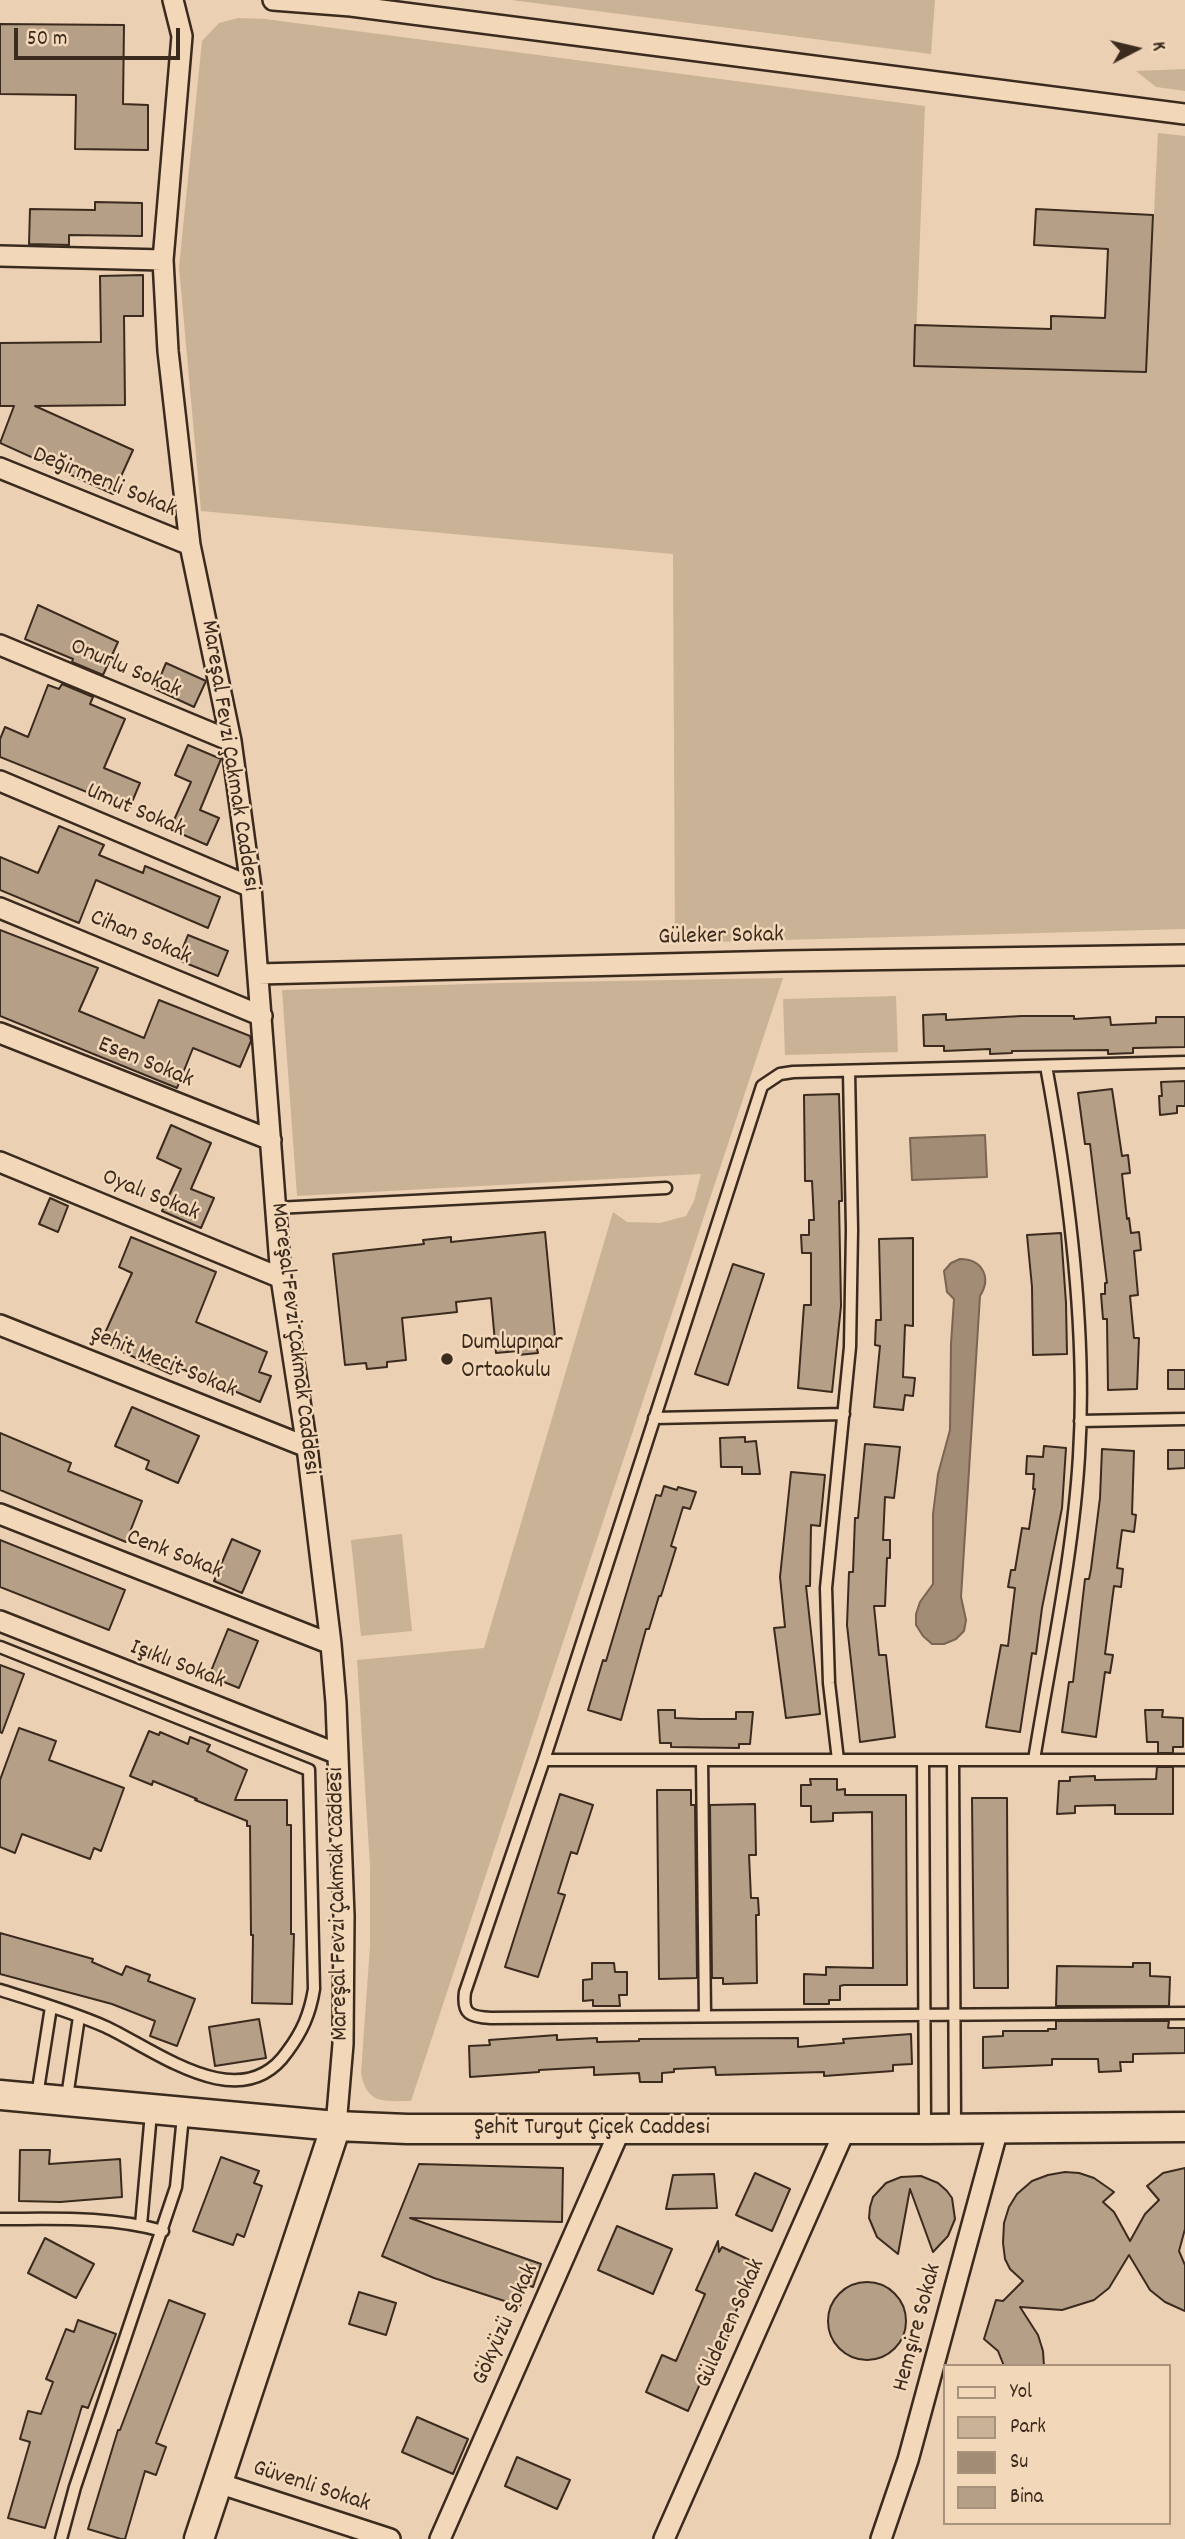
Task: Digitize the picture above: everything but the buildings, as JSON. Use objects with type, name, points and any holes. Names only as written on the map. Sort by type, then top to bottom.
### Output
[{"type":"street","name":"Mareşal Fevzi Çakmak Caddesi","points":[[173,0],[182,36],[163,260],[173,414],[190,545],[231,741],[251,887],[281,1278],[307,1447],[331,1644],[344,1916],[343,2044],[336,2126],[199,2539]]},
{"type":"street","points":[[273,0],[351,6],[1185,114]]},
{"type":"street","points":[[0,256],[163,260]]},
{"type":"street","name":"Değirmenli Sokak","points":[[0,468],[190,545]]},
{"type":"street","name":"Onurlu Sokak","points":[[0,645],[231,741]]},
{"type":"street","name":"Umut Sokak","points":[[0,781],[251,887]]},
{"type":"street","name":"Cihan Sokak","points":[[0,908],[261,1016]]},
{"type":"street","name":"Güleker Sokak","points":[[258,974],[783,961],[1185,956]]},
{"type":"street","name":"Esen Sokak","points":[[0,1033],[271,1140]]},
{"type":"street","name":"Oyalı Sokak","points":[[0,1162],[281,1278]]},
{"type":"street","name":"Şehit Mecit Sokak","points":[[0,1325],[307,1447]]},
{"type":"street","name":"Cenk Sokak","points":[[0,1514],[331,1644]]},
{"type":"street","name":"Işıklı Sokak","points":[[0,1621],[338,1754]]},
{"type":"street","name":"Şehit Turgut Çiçek Caddesi","points":[[0,2095],[336,2126],[407,2129],[845,2130],[1185,2127]]},
{"type":"street","name":"Hemşire Sokak","points":[[881,2539],[908,2460],[998,2129]]},
{"type":"street","name":"Gökyüzü Sokak","points":[[440,2539],[620,2130]]},
{"type":"street","name":"Gülderen Sokak","points":[[664,2539],[845,2130]]},
{"type":"street","name":"Güvenli Sokak","points":[[218,2483],[390,2539]]},
{"type":"lane","points":[[1185,1062],[780,1074],[762,1086],[463,2004],[467,2011],[476,2017],[491,2018],[1185,2013]]},
{"type":"lane","points":[[1034,1760],[1069,1545],[1080,1421],[1072,1241],[1063,1156],[1046,1066]]},
{"type":"lane","points":[[838,1760],[829,1683],[826,1588],[850,1347],[852,1295],[849,1071]]},
{"type":"lane","points":[[276,1208],[666,1188]]},
{"type":"lane","points":[[654,1418],[844,1414]]},
{"type":"lane","points":[[1080,1421],[1185,1419]]},
{"type":"lane","points":[[0,1647],[309,1770],[314,1989],[310,2012],[300,2035],[283,2059],[248,2080],[229,2081],[178,2066],[105,2027],[0,1990]]},
{"type":"lane","points":[[544,1760],[1185,1760]]},
{"type":"lane","points":[[702,1760],[705,2016]]},
{"type":"lane","points":[[923,1760],[925,2129]]},
{"type":"lane","points":[[953,1760],[955,2129]]},
{"type":"lane","points":[[37,2098],[51,2007]]},
{"type":"lane","points":[[66,2101],[79,2017]]},
{"type":"lane","points":[[141,2225],[151,2109]]},
{"type":"lane","points":[[61,2539],[75,2487],[163,2231],[178,2176],[183,2112]]},
{"type":"lane","points":[[0,2219],[93,2219],[141,2225],[163,2231]]},
{"type":"green space","points":[[511,0],[935,0],[931,54]]},
{"type":"green space","points":[[238,18],[265,19],[925,106],[915,366],[1146,372],[1158,133],[1185,136],[1185,929],[675,943],[673,554],[201,511],[179,267],[202,41],[219,23]]},
{"type":"green space","points":[[1185,69],[1185,91],[1156,87],[1136,71]]},
{"type":"green space","points":[[783,978],[411,2101],[378,2099],[368,2091],[361,2073],[370,1946],[370,1866],[357,1660],[484,1648],[613,1212],[627,1222],[660,1223],[686,1216],[694,1201],[701,1174],[297,1196],[282,990]]},
{"type":"green space","points":[[896,996],[898,1052],[785,1055],[783,999]]},
{"type":"green space","points":[[402,1534],[412,1631],[361,1636],[351,1540]]},
{"type":"water","points":[[985,1135],[987,1177],[912,1180],[910,1138]]},
{"type":"water","points":[[960,1259],[974,1262],[983,1270],[985,1276],[980,1296],[961,1597],[966,1620],[964,1631],[956,1639],[944,1644],[932,1644],[916,1625],[916,1614],[920,1602],[933,1584],[933,1514],[938,1474],[950,1430],[954,1299],[947,1292],[944,1271],[951,1263]]},
{"type":"place","name":"Dumlupınar Ortaokulu","points":[[447,1359]]}]
